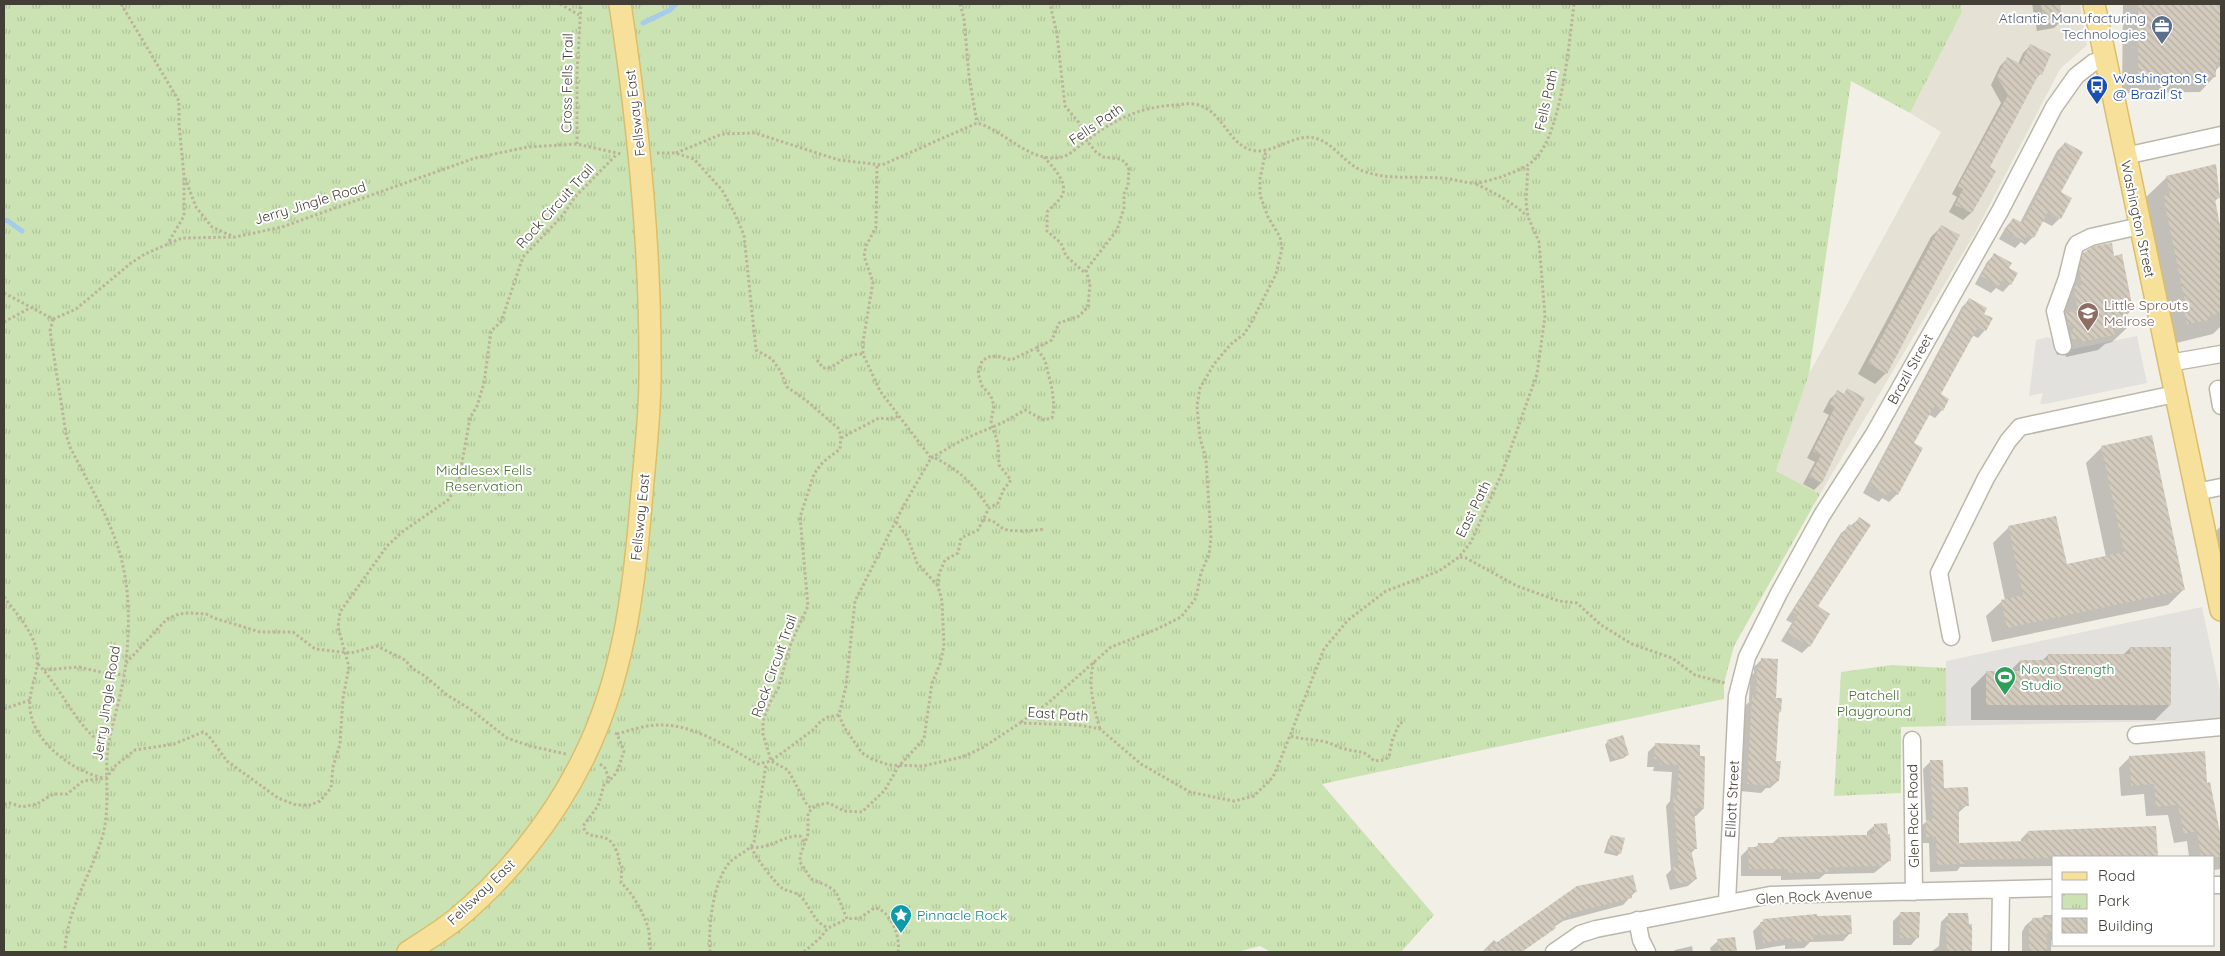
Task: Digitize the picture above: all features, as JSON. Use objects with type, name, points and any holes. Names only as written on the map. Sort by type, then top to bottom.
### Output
[{"type":"main road","name":"Fellsway East","points":[[408,952],[454,920],[514,860],[547,820],[584,757],[596,730],[612,687],[627,627],[640,521],[650,361],[648,273],[640,153],[620,4]]},
{"type":"main road","name":"Washington Street","points":[[2094,4],[2221,610]]},
{"type":"street","name":"Brazil Street","points":[[1738,691],[1751,647],[1778,592],[1826,508],[1879,426],[2000,210],[2060,96],[2085,68],[2094,62],[2105,60]]},
{"type":"street","points":[[2125,156],[2221,135]]},
{"type":"street","points":[[2063,346],[2055,311],[2077,244],[2091,238],[2140,226]]},
{"type":"street","points":[[2169,363],[2221,354]]},
{"type":"street","points":[[2218,389],[2221,406]]},
{"type":"street","points":[[1951,637],[1939,572],[1986,478],[2008,440],[2020,427],[2175,394]]},
{"type":"street","points":[[2196,492],[2221,487]]},
{"type":"street","name":"Elliott Street","points":[[1727,902],[1738,691]]},
{"type":"street","points":[[2136,735],[2221,727]]},
{"type":"street","name":"Glen Rock Road","points":[[1912,740],[1914,892]]},
{"type":"street","name":"Glen Rock Avenue","points":[[1554,952],[1565,943],[1588,931],[1727,902],[1784,894],[2052,888]]},
{"type":"street","points":[[2000,952],[2001,890]]},
{"type":"street","points":[[1637,920],[1641,940],[1648,952]]},
{"type":"path","points":[[121,4],[179,101],[179,124],[184,176],[184,216],[168,244]]},
{"type":"path","name":"Cross Fells Trail","points":[[560,4],[579,16],[577,73],[578,144]]},
{"type":"path","points":[[579,16],[581,4]]},
{"type":"path","points":[[899,416],[878,418],[841,438],[838,428],[832,421],[787,387],[781,372],[772,359],[756,350],[747,273],[748,258],[740,224],[722,190],[700,163],[687,155],[675,153],[722,134],[756,133],[840,160],[877,166],[891,162],[977,123],[969,76],[964,18],[960,4]]},
{"type":"path","points":[[1050,4],[1057,34],[1064,102],[1080,124],[1087,141],[1099,155],[1125,162],[1130,172],[1124,194],[1124,208],[1117,230],[1086,273]]},
{"type":"path","name":"Fells Path","points":[[977,123],[993,129],[1013,142],[1044,156],[1055,158],[1072,154],[1087,141],[1125,115],[1146,108],[1192,104],[1205,106],[1216,115],[1245,148],[1252,150],[1266,150],[1293,139],[1309,137],[1327,143],[1348,162],[1369,173],[1397,177],[1442,178],[1475,183],[1512,173],[1528,165],[1535,159],[1547,142],[1553,127],[1570,41],[1574,4]]},
{"type":"path","name":"Jerry Jingle Road","points":[[66,952],[66,936],[72,913],[103,837],[107,813],[106,778],[108,748],[126,663],[129,618],[125,572],[108,522],[70,447],[66,434],[50,331],[53,319],[76,309],[131,262],[182,238],[235,237],[282,227],[474,158],[528,147],[578,144],[618,154]]},
{"type":"path","points":[[1020,723],[1048,703],[1111,647],[1155,630],[1181,617],[1196,598],[1201,573],[1209,554],[1211,538],[1206,459],[1200,438],[1197,406],[1200,388],[1214,364],[1231,344],[1244,334],[1250,325],[1276,274],[1282,249],[1280,237],[1268,217],[1260,195],[1260,180],[1266,150]]},
{"type":"path","name":"Rock Circuit Trail","points":[[106,778],[116,765],[135,750],[174,744],[203,732],[208,735],[227,761],[278,798],[296,805],[310,805],[320,801],[332,786],[333,767],[340,744],[342,698],[349,667],[338,627],[340,612],[387,546],[402,532],[448,500],[458,484],[470,418],[477,406],[484,383],[491,331],[501,322],[523,256],[563,215],[575,197],[618,154]]},
{"type":"path","points":[[847,919],[836,892],[828,886],[814,882],[803,869],[800,856],[808,834],[808,813],[816,805],[829,803],[844,811],[862,812],[885,790],[898,767],[922,743],[925,736],[927,709],[931,697],[932,683],[940,664],[944,646],[942,601],[938,586],[938,574],[945,560],[958,553],[961,538],[978,530],[989,508],[998,503],[1004,489],[1011,480],[999,465],[998,444],[991,421],[994,412],[993,402],[991,396],[982,386],[978,373],[982,361],[994,355],[1011,360],[1052,340],[1059,323],[1079,316],[1088,307],[1090,284],[1086,273],[1066,256],[1061,243],[1047,231],[1047,212],[1058,201],[1063,188],[1058,173],[1044,156]]},
{"type":"path","name":"East Path","points":[[839,715],[844,727],[862,753],[880,763],[898,767],[923,766],[962,757],[982,748],[1020,723],[1058,724],[1100,729],[1141,764],[1178,786],[1207,796],[1234,802],[1254,796],[1272,777],[1291,736],[1324,649],[1348,620],[1386,591],[1439,571],[1459,557],[1471,542],[1502,473],[1538,374],[1545,316],[1539,242],[1528,217],[1526,202],[1528,165]]},
{"type":"path","points":[[877,166],[876,227],[866,246],[864,256],[874,282],[863,342],[863,354],[880,391],[933,458],[950,465],[972,483],[989,508]]},
{"type":"path","points":[[184,176],[196,207],[212,227],[235,237]]},
{"type":"path","name":"East Path","points":[[1475,183],[1498,194],[1528,217]]},
{"type":"path","points":[[4,293],[53,319]]},
{"type":"path","points":[[4,322],[30,308]]},
{"type":"path","points":[[596,730],[610,731],[617,734],[653,725],[672,726],[704,735],[758,764],[766,764],[772,762],[828,717],[839,715],[846,686],[856,602],[896,521],[933,458],[964,439],[1025,410],[1044,420],[1052,418],[1054,407],[1052,388],[1045,360],[1036,348]]},
{"type":"path","points":[[817,360],[823,368],[828,369],[848,356],[863,354]]},
{"type":"path","name":"Rock Circuit Trail","points":[[772,762],[763,734],[763,721],[770,702],[778,689],[791,644],[808,606],[800,517],[814,474],[823,462],[840,449],[841,438]]},
{"type":"path","points":[[983,520],[993,520],[1004,529],[1013,531],[1044,530]]},
{"type":"path","points":[[896,521],[907,536],[917,562],[938,586]]},
{"type":"path","points":[[1459,557],[1466,558],[1502,579],[1546,597],[1559,601],[1577,602],[1601,624],[1632,644],[1672,658],[1695,675],[1738,691]]},
{"type":"path","points":[[4,597],[32,637],[38,654],[38,663],[30,700],[35,727],[40,737],[46,744],[87,774],[106,778]]},
{"type":"path","points":[[126,663],[167,619],[179,614],[189,613],[206,614],[260,632],[294,632],[315,650],[345,651],[350,653],[371,646],[382,647],[405,660],[413,669],[447,695],[470,709],[506,738],[530,746],[584,757]]},
{"type":"path","points":[[1095,661],[1092,670],[1092,692],[1100,729]]},
{"type":"path","points":[[38,663],[94,740],[108,748]]},
{"type":"path","points":[[44,670],[79,667],[113,675],[124,674]]},
{"type":"path","points":[[4,709],[30,700]]},
{"type":"path","points":[[1291,736],[1360,751],[1368,754],[1374,761],[1384,760],[1388,757],[1399,724],[1405,721]]},
{"type":"path","points":[[617,734],[624,751],[618,769],[614,776],[604,785],[598,806],[583,826],[584,831],[590,835],[614,842],[620,856],[618,862],[622,866],[621,883],[633,894],[639,907],[649,931],[648,940],[652,952]]},
{"type":"path","points":[[772,762],[788,770],[807,806],[812,808]]},
{"type":"path","points":[[710,952],[710,930],[720,879],[730,862],[751,847],[756,834],[766,764]]},
{"type":"path","points":[[4,804],[29,806],[45,800],[53,794],[67,794],[83,781],[106,778]]},
{"type":"path","points":[[751,847],[765,848],[782,840],[798,836],[800,836],[804,843]]},
{"type":"path","points":[[751,847],[759,861],[772,875],[774,881],[800,896],[818,922],[828,928]]},
{"type":"path","points":[[804,952],[828,928],[847,919],[860,918],[874,908],[882,910],[891,921],[900,945],[898,952]]},
{"type":"shaded area","points":[[1961,4],[2080,4],[2087,45],[2060,69],[1975,233],[1820,494],[1776,471],[1809,374],[1941,132],[1910,113],[1962,12]]},
{"type":"shaded area","points":[[2137,336],[2147,383],[2045,404],[2040,404],[2043,393],[2029,396],[2036,340],[2048,337],[2068,350]]},
{"type":"shaded area","points":[[2202,607],[2221,696],[2221,720],[1946,726],[1946,661]],"holes":[[[2130,647],[2171,647],[2171,705],[1986,705],[1987,671],[2020,671],[2020,660],[2048,660],[2048,654],[2130,654]]]},
{"type":"green space","name":"Middlesex Fells Reservation","points":[[4,4],[1961,4],[1962,12],[1910,113],[1851,81],[1809,374],[1776,471],[1820,494],[1734,646],[1724,683],[1724,699],[1322,784],[1434,915],[1401,952],[1271,952],[1260,946],[1237,952],[4,952]]},
{"type":"green space","name":"Patchell Playground","points":[[1892,665],[1946,668],[1946,726],[1901,727],[1901,793],[1834,796],[1841,672]]},
{"type":"green space","points":[[1937,696],[1938,724],[1916,725],[1914,697]]},
{"type":"building","points":[[2041,4],[2060,4],[2063,21],[2044,24]]},
{"type":"building","points":[[2138,4],[2221,4],[2221,62],[2216,62],[2216,77],[2138,78]]},
{"type":"building","points":[[2030,44],[2051,54],[2042,75],[2039,74],[1990,167],[1996,171],[1972,213],[1955,205],[1963,189],[1958,186],[2008,95],[1997,77],[2007,57],[2021,64]]},
{"type":"building","points":[[2065,142],[2083,152],[2061,192],[2072,198],[2061,219],[2048,212],[2034,238],[2028,234],[2024,241],[2006,232],[2013,218],[2023,223]]},
{"type":"building","points":[[2216,164],[2220,198],[2215,199],[2221,231],[2221,313],[2209,316],[2210,320],[2187,324],[2182,302],[2185,301],[2165,206],[2164,196],[2170,194],[2166,176]]},
{"type":"building","points":[[1941,225],[1960,235],[1887,374],[1868,363]]},
{"type":"building","points":[[2112,243],[2114,256],[2122,254],[2133,310],[2126,311],[2129,327],[2114,330],[2115,335],[2081,342],[2080,338],[2072,340],[2071,334],[2074,327],[2068,324],[2066,313],[2078,310],[2074,289],[2075,286],[2082,285],[2079,269],[2083,253],[2094,246]]},
{"type":"building","points":[[1994,253],[2012,263],[2009,268],[2018,273],[2011,285],[2002,280],[1999,286],[1981,276]]},
{"type":"building","points":[[1969,298],[1987,308],[1984,314],[1993,318],[1986,331],[1978,327],[1941,394],[1949,399],[1943,411],[1935,406],[1914,443],[1923,448],[1898,495],[1890,491],[1887,495],[1869,485]]},
{"type":"building","points":[[1847,388],[1865,398],[1845,434],[1822,483],[1809,477],[1821,455],[1813,451],[1835,407],[1830,404],[1837,390],[1844,394]]},
{"type":"building","points":[[2152,435],[2185,590],[2007,628],[2001,600],[2023,595],[2008,526],[2056,516],[2067,564],[2124,552],[2101,446]]},
{"type":"building","points":[[1859,517],[1871,525],[1818,606],[1830,614],[1810,647],[1788,633],[1798,615],[1792,612],[1849,524],[1853,527]]},
{"type":"building","points":[[2130,647],[2171,647],[2171,705],[1986,705],[1986,671],[2020,671],[2020,660],[2048,660],[2048,654],[2130,654]]},
{"type":"building","points":[[1761,658],[1778,659],[1776,698],[1782,698],[1781,712],[1779,712],[1776,761],[1781,761],[1779,781],[1770,781],[1770,786],[1747,784],[1752,697],[1756,697],[1757,667],[1761,668]]},
{"type":"building","points":[[1623,735],[1629,755],[1613,760],[1607,740]]},
{"type":"building","points":[[1655,743],[1700,745],[1700,756],[1705,756],[1704,809],[1694,808],[1697,849],[1691,849],[1697,879],[1677,884],[1673,867],[1679,865],[1673,797],[1677,798],[1679,765],[1660,764],[1661,760],[1654,759]]},
{"type":"building","points":[[2205,751],[2207,783],[2210,782],[2221,838],[2221,857],[2201,856],[2197,831],[2184,834],[2178,805],[2156,807],[2154,784],[2131,786],[2129,756]]},
{"type":"building","points":[[1930,760],[1943,760],[1944,788],[1968,787],[1969,806],[1959,806],[1959,843],[2028,841],[2028,831],[2156,826],[2158,856],[2052,856],[2052,858],[1965,860],[1965,864],[1937,865],[1936,837],[1926,837],[1926,820],[1933,819]]},
{"type":"building","points":[[1887,823],[1888,834],[1890,834],[1891,861],[1883,861],[1883,866],[1830,867],[1828,872],[1788,873],[1788,869],[1749,869],[1748,847],[1758,847],[1758,843],[1778,843],[1778,837],[1868,835],[1874,834],[1874,824]]},
{"type":"building","points":[[1611,835],[1625,838],[1621,854],[1607,850]]},
{"type":"building","points":[[1633,875],[1637,892],[1631,893],[1632,898],[1572,913],[1554,925],[1556,928],[1522,952],[1483,952],[1577,886]]},
{"type":"building","points":[[1900,912],[1920,912],[1919,938],[1900,938]]},
{"type":"building","points":[[1948,913],[1968,913],[1969,924],[1972,924],[1972,952],[1947,952],[1946,923],[1949,923]]},
{"type":"building","points":[[1817,914],[1817,916],[1851,915],[1852,934],[1813,935],[1813,941],[1793,942],[1792,938],[1763,943],[1760,922],[1763,922],[1763,919]]},
{"type":"building","points":[[2052,917],[2052,933],[2047,933],[2047,952],[2029,952],[2029,923],[2033,923],[2032,918]]},
{"type":"building","points":[[1735,937],[1737,952],[1719,952],[1717,939]]},
{"type":"waterway","points":[[643,23],[670,10],[676,4]]},
{"type":"waterway","points":[[4,220],[22,231]]},
{"type":"place","name":"Atlantic Manufacturing Technologies","points":[[2162,45]]},
{"type":"place","name":"Washington St @ Brazil St","points":[[2097,105]]},
{"type":"place","name":"Little Sprouts Melrose","points":[[2088,332]]},
{"type":"place","name":"Nova Strength Studio","points":[[2005,696]]},
{"type":"place","name":"Pinnacle Rock","points":[[901,934]]}]
